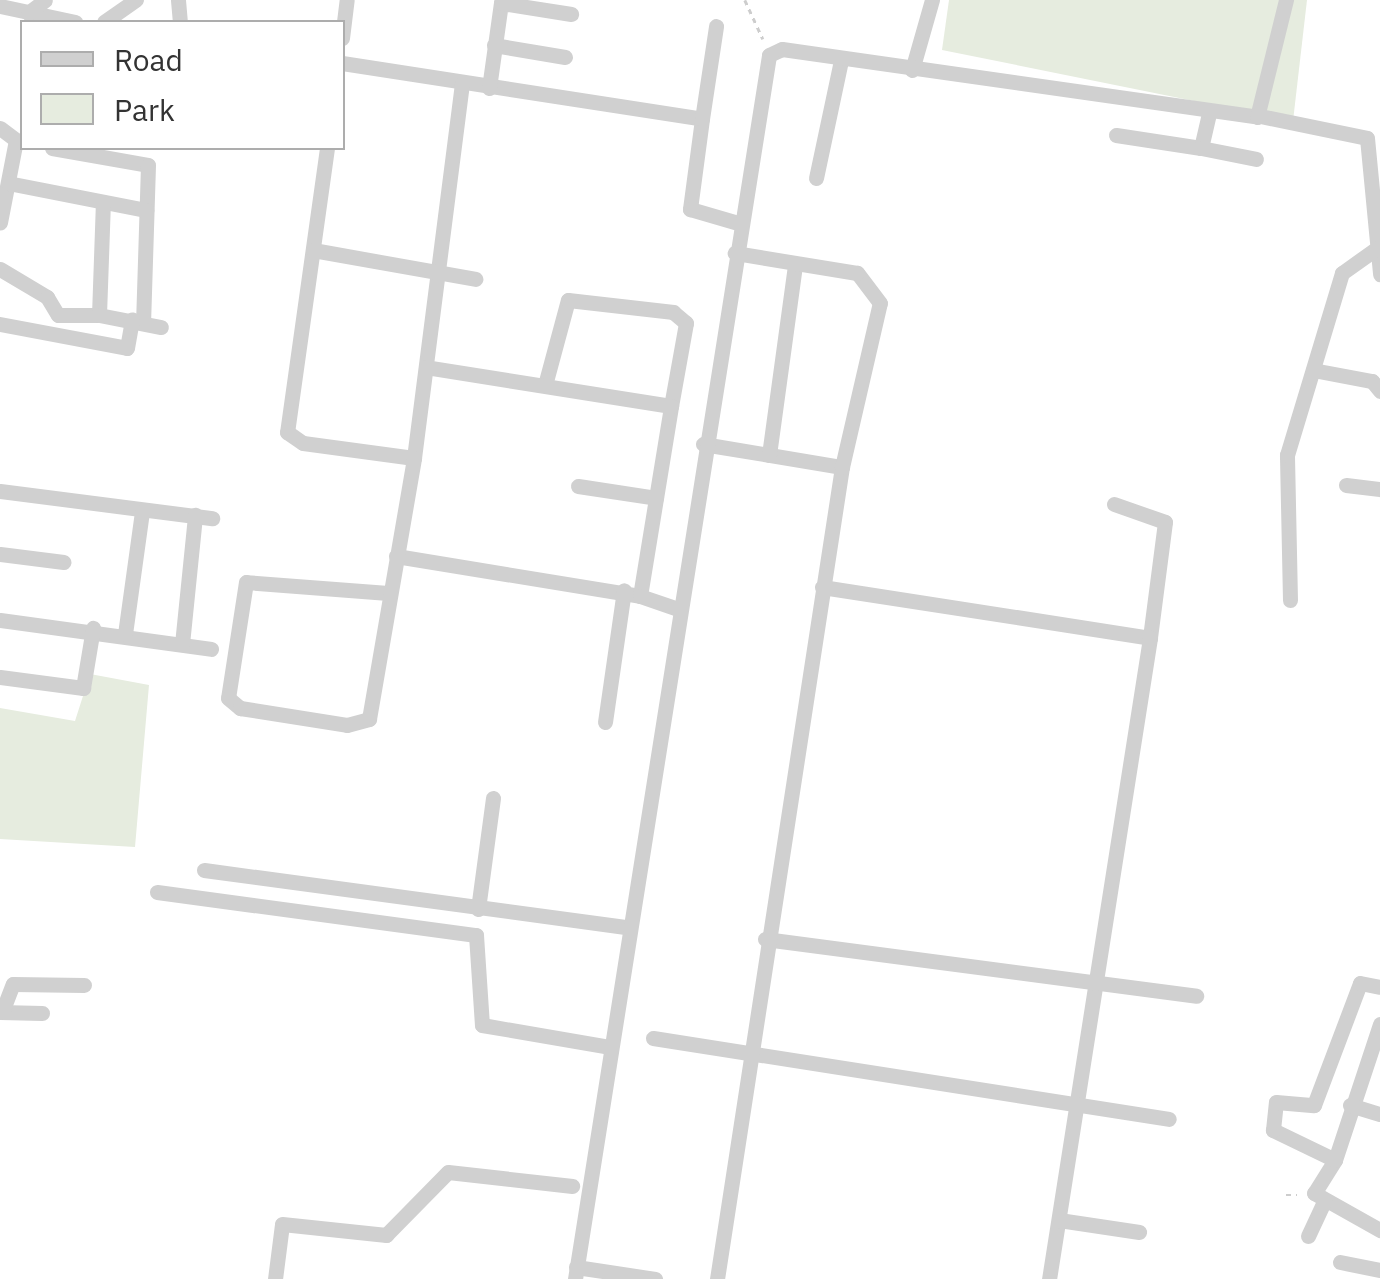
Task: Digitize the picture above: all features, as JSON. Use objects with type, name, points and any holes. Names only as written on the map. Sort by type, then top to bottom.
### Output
[{"type":"street","points":[[28,12],[45,0]]},
{"type":"street","points":[[107,20],[136,0]]},
{"type":"street","points":[[912,70],[932,0]]},
{"type":"street","points":[[1260,116],[1286,0]]},
{"type":"street","points":[[488,88],[501,3],[571,14]]},
{"type":"street","points":[[0,6],[66,20]]},
{"type":"street","points":[[716,26],[690,208],[738,224]]},
{"type":"street","points":[[494,46],[565,57]]},
{"type":"street","points":[[644,1278],[576,1273],[738,224],[774,52],[798,52],[1209,112],[1260,116],[1364,137],[1377,176],[1380,274]]},
{"type":"street","points":[[816,178],[841,60]]},
{"type":"street","points":[[345,64],[702,118]]},
{"type":"street","points":[[388,594],[246,582],[228,698],[240,708],[364,724],[414,458],[462,84]]},
{"type":"street","points":[[1201,148],[1209,112]]},
{"type":"street","points":[[0,222],[14,135]]},
{"type":"street","points":[[1116,135],[1256,159]]},
{"type":"street","points":[[0,324],[128,348],[137,320],[150,169],[131,155],[75,150]]},
{"type":"street","points":[[327,150],[288,432],[303,443],[414,458]]},
{"type":"street","points":[[8,184],[146,210]]},
{"type":"street","points":[[99,315],[103,202]]},
{"type":"street","points":[[1290,600],[1287,455],[1342,274],[1377,248]]},
{"type":"street","points":[[313,250],[475,278]]},
{"type":"street","points":[[717,1279],[765,939],[822,587],[878,294],[857,274],[735,253]]},
{"type":"street","points":[[769,455],[795,264]]},
{"type":"street","points":[[0,269],[47,297],[58,315],[99,315],[161,327]]},
{"type":"street","points":[[545,385],[568,300],[673,312],[686,323],[656,498],[605,722]]},
{"type":"street","points":[[426,367],[672,406]]},
{"type":"street","points":[[1314,370],[1372,380],[1380,391]]},
{"type":"street","points":[[703,444],[842,467]]},
{"type":"street","points":[[578,486],[656,498]]},
{"type":"street","points":[[1346,486],[1380,489]]},
{"type":"street","points":[[0,492],[203,516],[182,644]]},
{"type":"street","points":[[1049,1279],[1165,522],[1114,504]]},
{"type":"street","points":[[125,634],[142,511]]},
{"type":"street","points":[[0,554],[63,562]]},
{"type":"street","points":[[396,556],[632,593],[677,608]]},
{"type":"street","points":[[822,587],[1150,638]]},
{"type":"street","points":[[0,620],[93,628],[211,649]]},
{"type":"street","points":[[0,677],[83,688],[93,628]]},
{"type":"street","points":[[478,910],[492,798]]},
{"type":"street","points":[[204,870],[478,910],[627,927]]},
{"type":"street","points":[[157,892],[476,935],[482,1025],[609,1047]]},
{"type":"street","points":[[765,939],[1196,996]]},
{"type":"street","points":[[1335,1160],[1273,1130],[1273,1113],[1278,1098],[1316,1103],[1360,983],[1380,987]]},
{"type":"street","points":[[42,1012],[1,1012],[14,984],[84,984]]},
{"type":"street","points":[[1308,1236],[1380,1024]]},
{"type":"street","points":[[653,1038],[1168,1120]]},
{"type":"street","points":[[1350,1105],[1380,1114]]},
{"type":"street","points":[[275,1279],[282,1224],[386,1235],[448,1172],[572,1186]]},
{"type":"street","points":[[1319,1196],[1380,1230]]},
{"type":"street","points":[[1059,1220],[1139,1232]]},
{"type":"street","points":[[1340,1262],[1380,1270]]},
{"type":"path","points":[[745,0],[774,52]]},
{"type":"green space","points":[[949,0],[1307,0],[1293,121],[942,50]]},
{"type":"green space","points":[[90,674],[149,685],[135,847],[0,839],[0,708],[75,721]]}]
